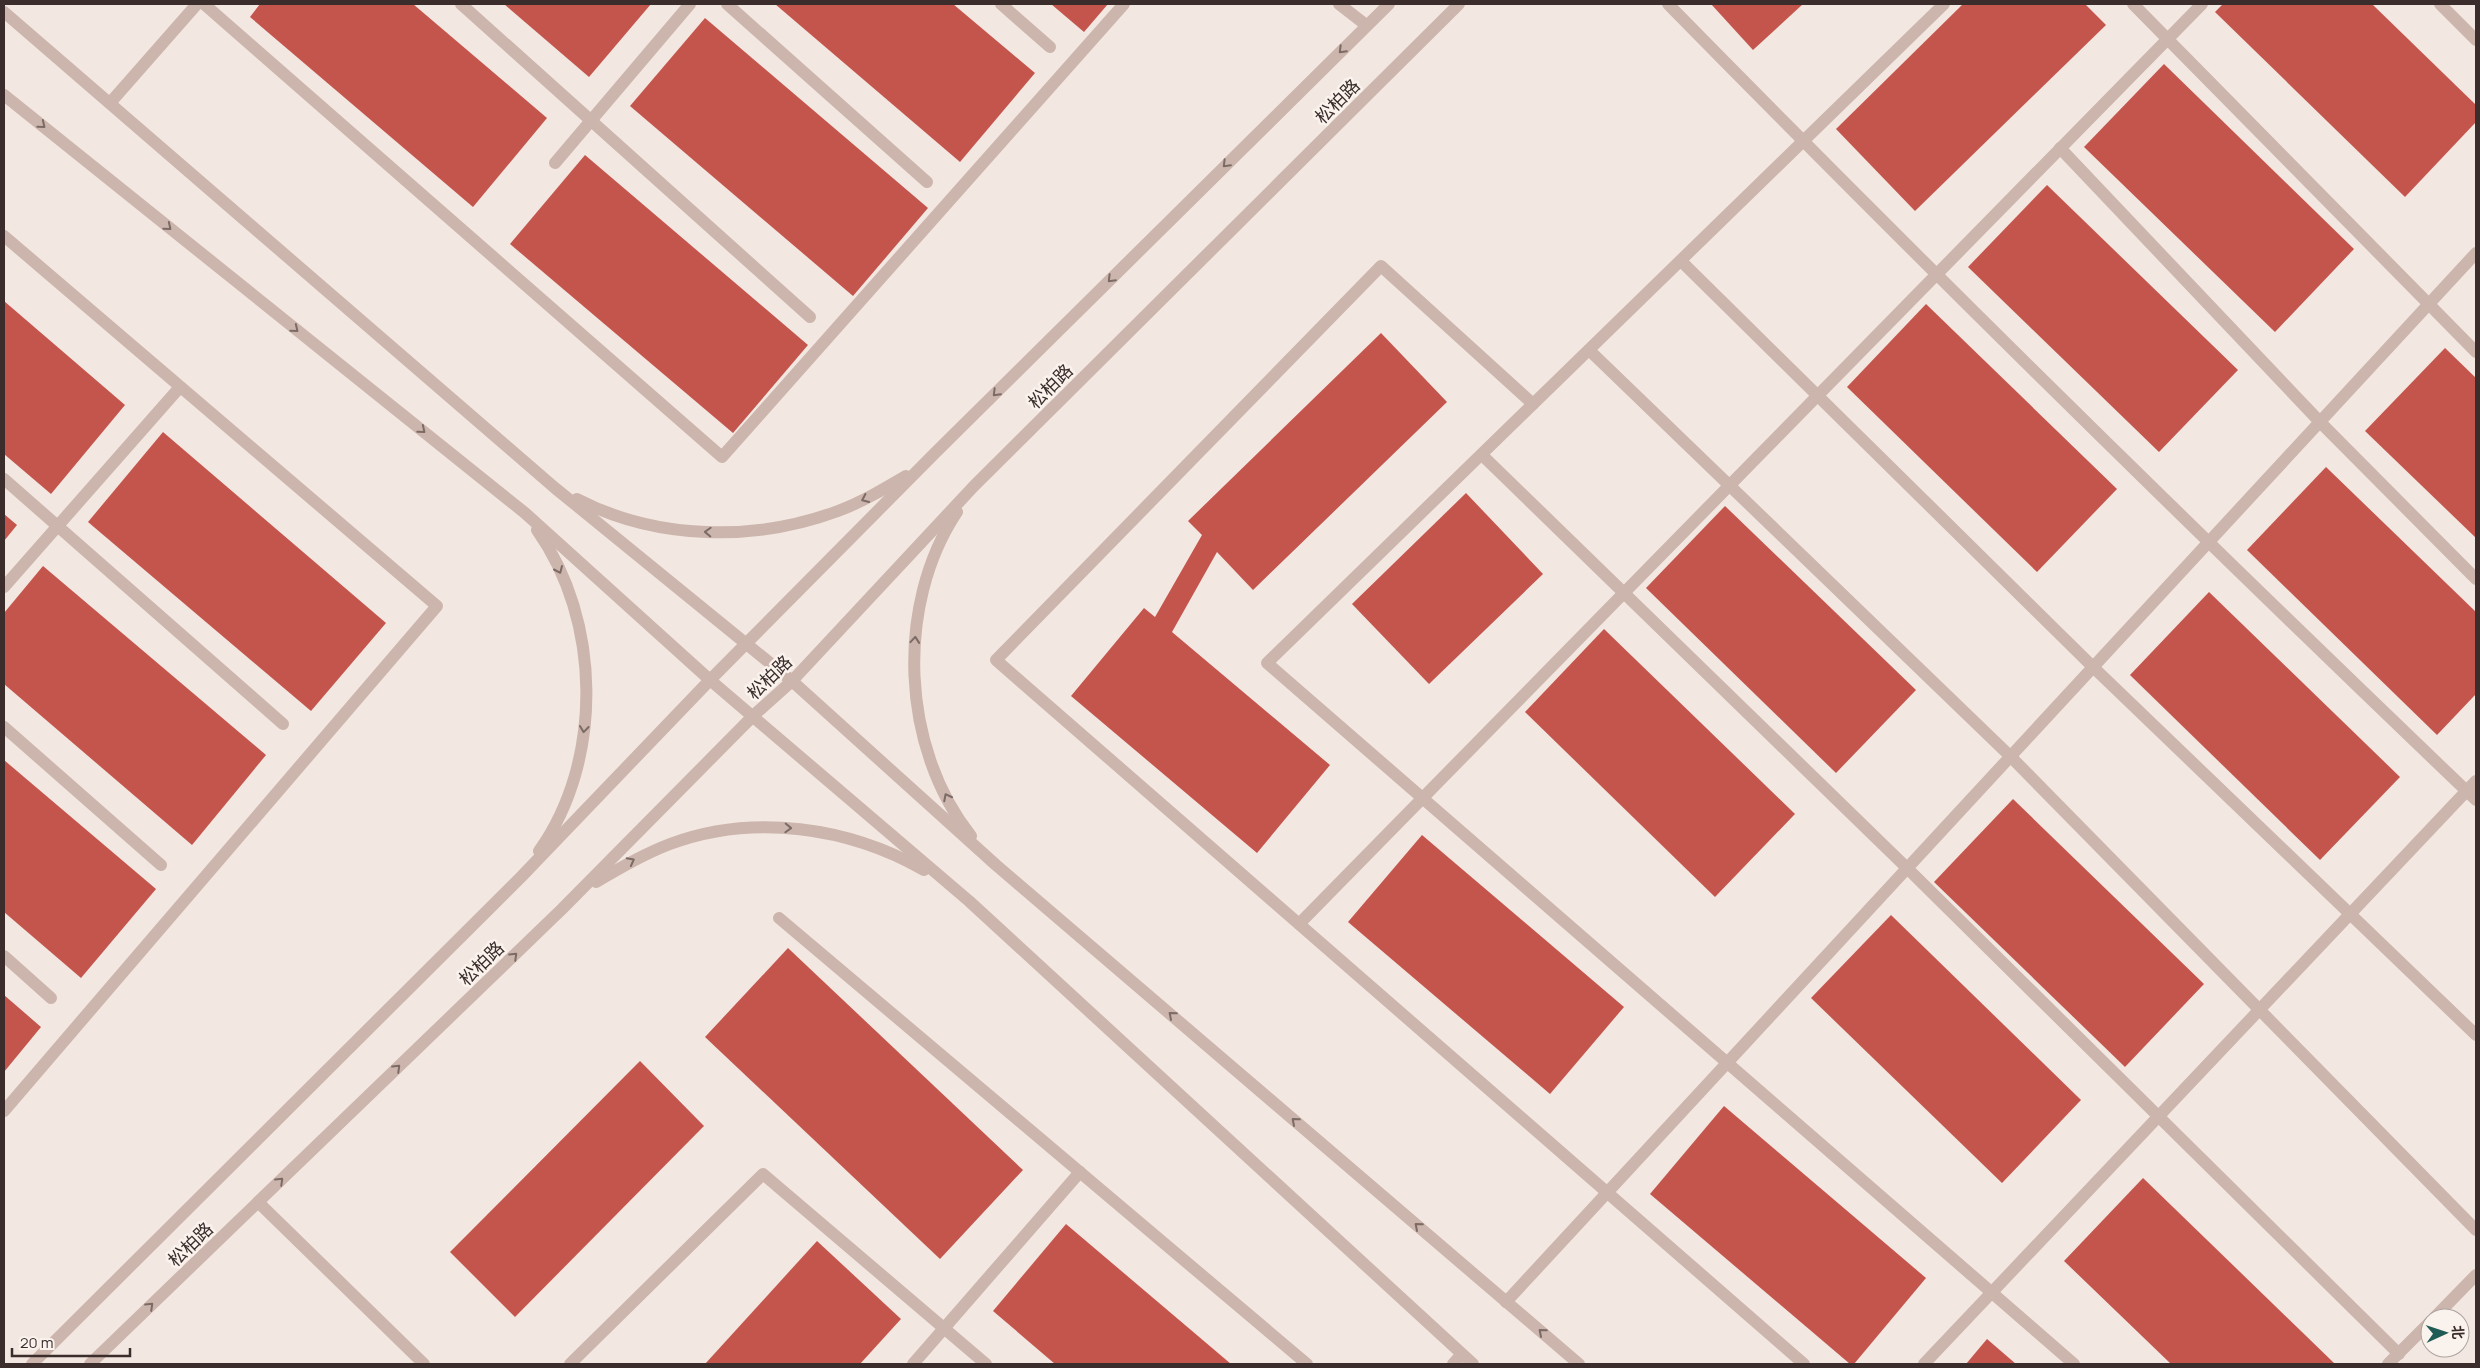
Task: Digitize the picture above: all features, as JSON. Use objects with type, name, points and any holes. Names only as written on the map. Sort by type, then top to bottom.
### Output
[{"type":"street","points":[[110,103],[197,4]]},
{"type":"street","points":[[204,4],[722,457],[1124,4]]},
{"type":"street","points":[[460,4],[810,317]]},
{"type":"street","points":[[555,163],[690,4]]},
{"type":"street","points":[[727,4],[927,182]]},
{"type":"street","points":[[1001,4],[1050,47]]},
{"type":"street","points":[[1339,4],[1366,26]]},
{"type":"street","name":"松柏路","points":[[32,1364],[521,877],[710,680],[935,454],[1389,4]]},
{"type":"street","name":"松柏路","points":[[90,1364],[562,909],[754,715],[792,681],[974,486],[1460,4]]},
{"type":"street","points":[[1668,4],[1803,141],[2208,543],[2476,800]]},
{"type":"street","points":[[1944,4],[1267,663],[2074,1364]]},
{"type":"street","points":[[2133,4],[2476,352]]},
{"type":"street","points":[[1299,924],[2202,4]]},
{"type":"street","points":[[2440,4],[2476,40]]},
{"type":"street","points":[[4,12],[555,488],[792,681],[996,865],[1578,1364]]},
{"type":"street","points":[[4,94],[525,513],[710,680],[754,715],[969,901],[1457,1359],[1473,1364]]},
{"type":"street","points":[[2060,148],[2320,422],[2476,579]]},
{"type":"street","points":[[4,236],[437,606],[4,1111]]},
{"type":"street","points":[[1506,1302],[2476,253]]},
{"type":"street","points":[[1681,260],[2093,667],[2476,1035]]},
{"type":"street","points":[[1533,404],[1381,266],[996,660],[1804,1364]]},
{"type":"street","points":[[1589,350],[2010,756],[2476,1230]]},
{"type":"street","points":[[4,587],[180,386]]},
{"type":"street","points":[[555,488],[588,504],[622,517],[656,526],[692,531],[766,530],[803,522],[839,511],[873,496],[906,476],[935,454]]},
{"type":"street","points":[[1482,455],[1907,868],[2399,1354]]},
{"type":"street","points":[[4,479],[283,724]]},
{"type":"street","points":[[974,486],[950,521],[933,560],[921,600],[914,643],[915,685],[925,741],[932,764],[948,800],[970,834],[996,865]]},
{"type":"street","points":[[521,877],[542,847],[559,815],[573,780],[582,744],[586,708],[585,671],[581,637],[572,604],[560,572],[545,541],[525,513]]},
{"type":"street","points":[[4,726],[161,865]]},
{"type":"street","points":[[1924,1364],[2476,781]]},
{"type":"street","points":[[562,909],[596,882],[641,857],[672,844],[714,833],[756,828],[795,828],[832,834],[869,844],[905,859],[938,878],[969,901]]},
{"type":"street","points":[[779,918],[1307,1364]]},
{"type":"street","points":[[4,956],[51,998]]},
{"type":"street","points":[[913,1364],[1080,1172]]},
{"type":"street","points":[[570,1364],[762,1174],[986,1364]]},
{"type":"street","points":[[258,1202],[424,1364]]},
{"type":"street","points":[[2444,1308],[2476,1275]]},
{"type":"street","points":[[2388,1364],[2420,1332]]},
{"type":"building","points":[[260,4],[413,4],[547,118],[473,207],[250,17]]},
{"type":"building","points":[[504,4],[651,4],[589,77]]},
{"type":"building","points":[[775,4],[953,4],[1035,73],[960,162]]},
{"type":"building","points":[[1051,4],[1108,4],[1084,32]]},
{"type":"building","points":[[1711,4],[1803,4],[1753,50]]},
{"type":"building","points":[[1963,4],[2085,4],[2106,25],[1915,211],[1836,129]]},
{"type":"building","points":[[2223,4],[2372,4],[2476,105],[2476,122],[2405,197],[2215,12]]},
{"type":"building","points":[[705,18],[928,208],[853,296],[630,106]]},
{"type":"building","points":[[2164,64],[2354,249],[2275,332],[2084,147]]},
{"type":"building","points":[[585,155],[808,345],[733,433],[510,244]]},
{"type":"building","points":[[2047,185],[2238,370],[2159,452],[1968,267]]},
{"type":"building","points":[[4,301],[125,405],[51,494],[4,454]]},
{"type":"building","points":[[1926,304],[2117,489],[2037,572],[1847,387]]},
{"type":"building","points":[[1381,333],[1447,402],[1253,590],[1217,552],[1172,632],[1330,765],[1257,853],[1071,696],[1144,608],[1155,617],[1202,535],[1188,521]]},
{"type":"building","points":[[2445,348],[2476,378],[2476,538],[2365,431]]},
{"type":"building","points":[[163,432],[386,623],[311,711],[88,522]]},
{"type":"building","points":[[2326,467],[2476,612],[2476,694],[2437,735],[2247,550]]},
{"type":"building","points":[[1466,493],[1543,574],[1429,684],[1352,604]]},
{"type":"building","points":[[1725,506],[1916,690],[1836,773],[1646,588]]},
{"type":"building","points":[[4,514],[17,525],[4,541]]},
{"type":"building","points":[[43,566],[266,755],[192,845],[4,684],[4,613]]},
{"type":"building","points":[[2209,592],[2400,777],[2320,860],[2130,675]]},
{"type":"building","points":[[1604,629],[1795,814],[1715,897],[1525,712]]},
{"type":"building","points":[[4,760],[156,889],[81,978],[4,912]]},
{"type":"building","points":[[2013,799],[2204,984],[2125,1067],[1934,882]]},
{"type":"building","points":[[1422,835],[1624,1007],[1550,1094],[1348,922]]},
{"type":"building","points":[[1891,915],[2081,1100],[2002,1183],[1811,998]]},
{"type":"building","points":[[788,948],[1023,1170],[940,1259],[705,1037]]},
{"type":"building","points":[[4,995],[41,1027],[4,1072]]},
{"type":"building","points":[[640,1061],[704,1126],[515,1317],[450,1252]]},
{"type":"building","points":[[1724,1106],[1926,1278],[1854,1364],[1850,1364],[1650,1194]]},
{"type":"building","points":[[2143,1178],[2334,1363],[2171,1364],[2064,1261]]},
{"type":"building","points":[[1066,1224],[1231,1364],[1055,1364],[993,1311]]},
{"type":"building","points":[[817,1241],[901,1319],[860,1364],[705,1364]]},
{"type":"building","points":[[1987,1339],[2016,1364],[1966,1364]]}]
